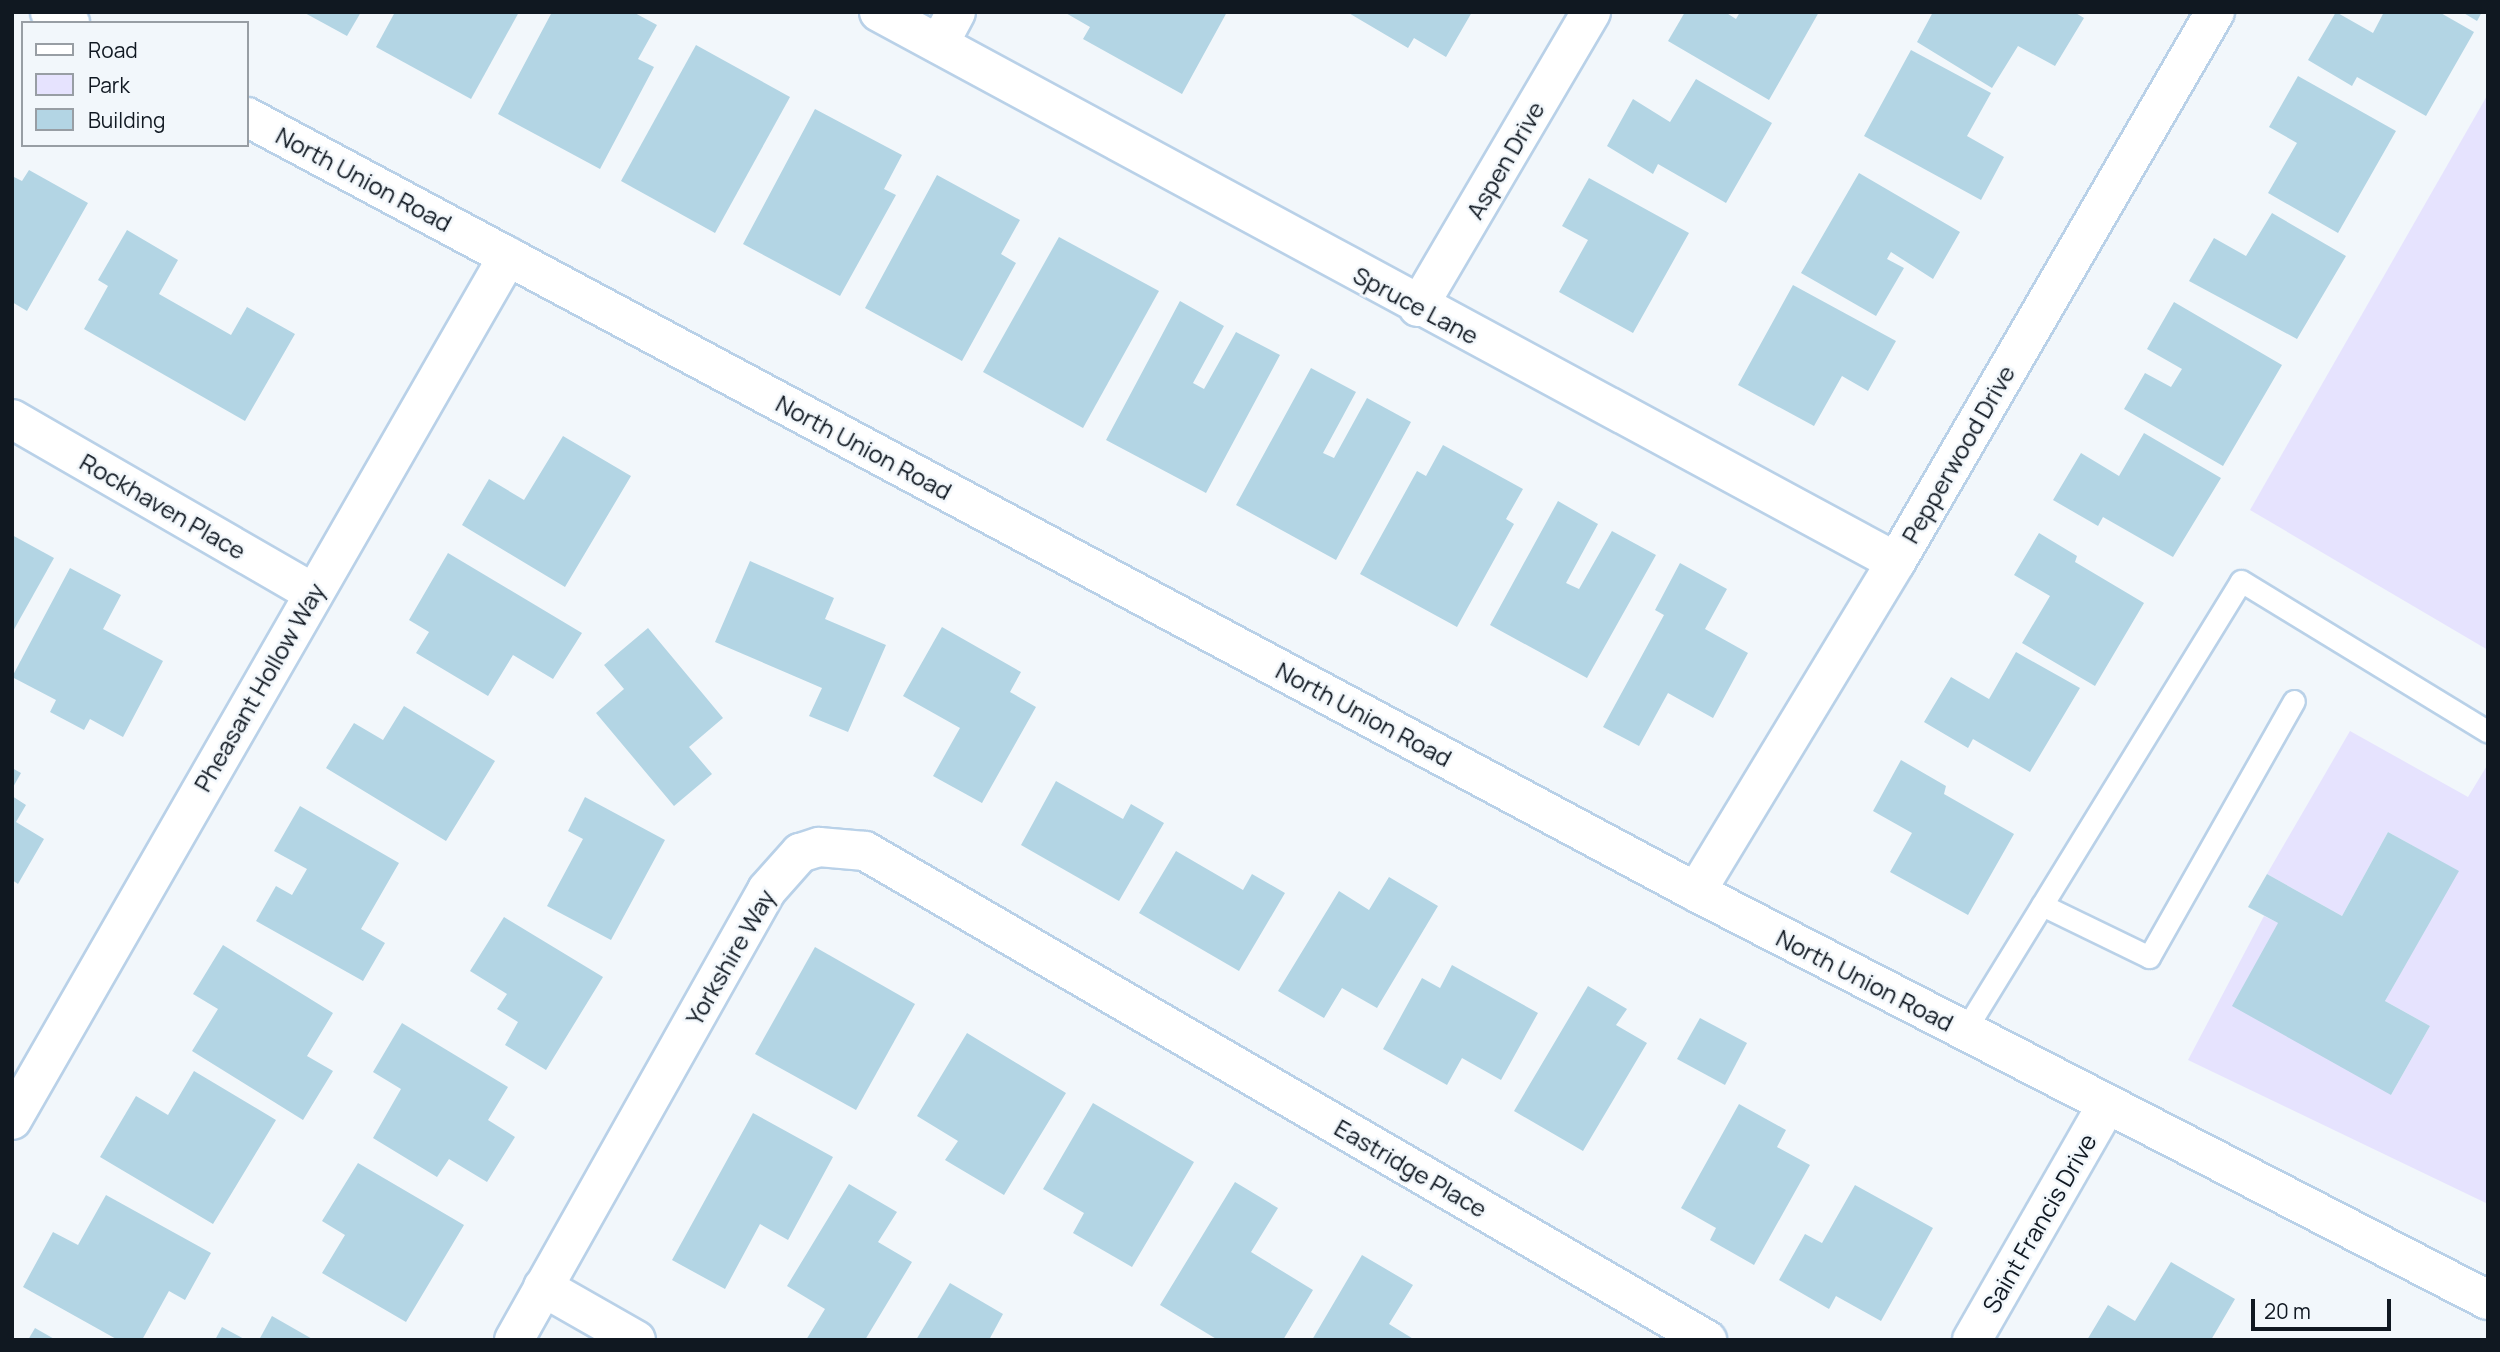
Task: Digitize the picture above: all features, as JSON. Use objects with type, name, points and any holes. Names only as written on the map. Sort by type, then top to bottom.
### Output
[{"type":"street","points":[[50,12],[66,21]]},
{"type":"street","name":"Spruce Lane","points":[[879,12],[948,28],[1418,307],[1896,562]]},
{"type":"street","name":"Aspen Drive","points":[[1418,307],[1591,12]]},
{"type":"street","name":"Pepperwood Drive","points":[[1696,892],[1896,562],[2215,12]]},
{"type":"street","name":"North Union Road","points":[[248,118],[1696,892],[2106,1106],[2488,1300]]},
{"type":"street","name":"Pheasant Hollow Way","points":[[12,1120],[508,256]]},
{"type":"street","name":"Rockhaven Place","points":[[12,419],[313,593]]},
{"type":"street","name":"Yorkshire Way","points":[[514,1340],[767,890],[800,853],[818,847],[865,851],[1115,996]]},
{"type":"street","name":"Eastridge Place","points":[[1115,996],[1707,1340]]},
{"type":"street","name":"Saint Francis Drive","points":[[1972,1340],[2106,1106]]},
{"type":"street","points":[[543,1287],[636,1340]]},
{"type":"lane","points":[[1964,1032],[2241,581],[2488,732]]},
{"type":"lane","points":[[2042,905],[2149,957],[2294,701]]},
{"type":"green space","points":[[2488,94],[2488,650],[2250,510]]},
{"type":"green space","points":[[2350,731],[2468,797],[2488,764],[2488,1204],[2188,1060],[2264,916],[2278,923],[2391,1095],[2430,1026],[2385,1001],[2458,871],[2388,832],[2342,916],[2267,874]]},
{"type":"building","points":[[303,12],[361,12],[347,36]]},
{"type":"building","points":[[395,12],[519,12],[471,99],[376,47]]},
{"type":"building","points":[[552,12],[633,12],[657,25],[638,59],[654,67],[600,169],[498,114]]},
{"type":"building","points":[[1064,12],[1227,12],[1182,94],[1083,39],[1090,27]]},
{"type":"building","points":[[1347,12],[1472,12],[1446,57],[1414,38],[1408,48]]},
{"type":"building","points":[[1685,12],[1725,12],[1736,19],[1740,12],[1819,12],[1769,100],[1668,41]]},
{"type":"building","points":[[1933,12],[2074,12],[2084,18],[2055,66],[2018,46],[1992,88],[1917,42]]},
{"type":"building","points":[[2336,12],[2373,33],[2384,12],[2439,12],[2474,32],[2426,116],[2357,77],[2352,86],[2308,60]]},
{"type":"building","points":[[2462,12],[2482,12],[2477,21]]},
{"type":"building","points":[[696,45],[790,97],[715,233],[621,181]]},
{"type":"building","points":[[1911,50],[1991,93],[1967,136],[2004,157],[1981,200],[1864,136]]},
{"type":"building","points":[[2298,76],[2396,131],[2338,233],[2268,193],[2297,143],[2269,127]]},
{"type":"building","points":[[1696,79],[1772,123],[1726,203],[1658,164],[1653,174],[1607,146],[1633,99],[1670,122]]},
{"type":"building","points":[[815,109],[902,155],[884,189],[896,195],[840,296],[743,244]]},
{"type":"building","points":[[29,170],[88,203],[27,311],[12,302],[12,176],[22,181]]},
{"type":"building","points":[[1859,173],[1960,232],[1933,279],[1891,252],[1887,259],[1904,268],[1876,316],[1801,273]]},
{"type":"building","points":[[937,175],[1020,220],[1001,254],[1016,263],[962,361],[865,308]]},
{"type":"building","points":[[1589,178],[1689,233],[1633,333],[1559,292],[1588,240],[1562,226]]},
{"type":"building","points":[[2272,213],[2346,256],[2297,339],[2189,281],[2214,238],[2246,256]]},
{"type":"building","points":[[127,230],[178,260],[159,294],[231,335],[247,307],[295,334],[245,421],[84,329],[108,286],[98,280]]},
{"type":"building","points":[[1059,237],[1159,291],[1083,428],[983,372]]},
{"type":"building","points":[[1793,285],[1896,341],[1868,391],[1842,376],[1814,426],[1738,385]]},
{"type":"building","points":[[1180,301],[1224,326],[1193,383],[1204,389],[1236,332],[1280,355],[1206,493],[1106,440]]},
{"type":"building","points":[[2174,302],[2282,365],[2223,466],[2124,409],[2145,373],[2171,387],[2182,369],[2147,349]]},
{"type":"building","points":[[1311,368],[1356,392],[1323,453],[1334,458],[1367,398],[1411,422],[1336,560],[1236,505]]},
{"type":"building","points":[[2144,433],[2221,478],[2173,557],[2103,517],[2098,526],[2053,500],[2081,453],[2119,476]]},
{"type":"building","points":[[563,436],[631,476],[565,587],[462,525],[489,479],[524,500]]},
{"type":"building","points":[[1443,445],[1523,489],[1506,519],[1514,524],[1457,627],[1360,574],[1417,471],[1426,476]]},
{"type":"building","points":[[1558,501],[1598,524],[1566,583],[1579,589],[1612,531],[1656,555],[1587,678],[1490,625]]},
{"type":"building","points":[[2039,533],[2077,556],[2075,562],[2144,603],[2095,686],[2022,643],[2050,596],[2014,575]]},
{"type":"building","points":[[12,535],[54,558],[12,633]]},
{"type":"building","points":[[448,553],[582,633],[553,679],[513,655],[488,696],[416,653],[429,632],[409,620]]},
{"type":"building","points":[[750,561],[834,598],[825,619],[886,645],[848,732],[809,716],[822,688],[715,642]]},
{"type":"building","points":[[1680,563],[1727,589],[1705,629],[1748,653],[1713,718],[1668,693],[1639,746],[1603,727],[1664,615],[1655,610]]},
{"type":"building","points":[[70,568],[121,595],[103,629],[163,661],[123,737],[90,719],[84,730],[50,712],[56,700],[12,677]]},
{"type":"building","points":[[942,627],[1021,672],[1010,692],[1036,707],[982,803],[933,776],[960,728],[903,696]]},
{"type":"building","points":[[648,628],[723,718],[689,747],[712,774],[674,806],[596,713],[624,689],[604,665]]},
{"type":"building","points":[[2016,652],[2080,688],[2030,772],[1973,739],[1968,748],[1924,722],[1951,677],[1989,699]]},
{"type":"building","points":[[404,706],[495,761],[446,841],[326,768],[354,723],[383,740]]},
{"type":"building","points":[[1901,760],[1946,786],[1944,794],[2014,834],[1968,915],[1890,872],[1912,833],[1873,811]]},
{"type":"building","points":[[12,768],[21,773],[12,789]]},
{"type":"building","points":[[1056,781],[1123,819],[1131,804],[1164,823],[1119,901],[1021,845]]},
{"type":"building","points":[[12,796],[26,805],[16,822],[44,839],[18,884],[12,880]]},
{"type":"building","points":[[585,797],[665,840],[611,940],[547,906],[583,839],[568,831]]},
{"type":"building","points":[[300,806],[399,863],[361,929],[385,943],[363,981],[256,921],[276,886],[292,895],[307,869],[274,851]]},
{"type":"building","points":[[2388,832],[2459,871],[2385,1001],[2430,1026],[2391,1095],[2232,1006],[2278,923],[2248,907],[2267,874],[2342,916]]},
{"type":"building","points":[[1176,851],[1243,890],[1252,874],[1285,893],[1239,971],[1139,913]]},
{"type":"building","points":[[1389,877],[1438,906],[1377,1008],[1342,988],[1324,1018],[1278,991],[1339,891],[1369,910]]},
{"type":"building","points":[[504,917],[603,977],[546,1070],[505,1045],[518,1022],[497,1009],[507,994],[470,971]]},
{"type":"building","points":[[223,945],[333,1013],[307,1056],[333,1071],[303,1120],[192,1051],[218,1009],[193,994]]},
{"type":"building","points":[[815,947],[915,1004],[856,1110],[755,1054]]},
{"type":"building","points":[[1452,965],[1538,1013],[1501,1080],[1462,1058],[1447,1085],[1383,1049],[1422,978],[1440,988]]},
{"type":"building","points":[[1588,986],[1627,1009],[1616,1025],[1647,1043],[1583,1151],[1514,1111]]},
{"type":"building","points":[[1700,1018],[1747,1043],[1725,1085],[1677,1059]]},
{"type":"building","points":[[402,1023],[508,1087],[488,1120],[515,1137],[487,1182],[449,1159],[437,1177],[373,1138],[401,1089],[373,1072]]},
{"type":"building","points":[[967,1033],[1066,1093],[1004,1195],[945,1160],[958,1141],[917,1116]]},
{"type":"building","points":[[194,1071],[276,1120],[213,1224],[100,1157],[136,1096],[168,1115]]},
{"type":"building","points":[[1093,1103],[1194,1162],[1132,1267],[1073,1233],[1084,1213],[1043,1189]]},
{"type":"building","points":[[1739,1104],[1786,1130],[1777,1147],[1810,1165],[1754,1265],[1710,1240],[1716,1228],[1681,1208]]},
{"type":"building","points":[[753,1113],[833,1157],[788,1240],[760,1224],[725,1289],[672,1260]]},
{"type":"building","points":[[358,1163],[464,1225],[406,1322],[322,1273],[345,1235],[322,1221]]},
{"type":"building","points":[[1235,1182],[1278,1208],[1251,1252],[1313,1290],[1283,1340],[1218,1340],[1160,1305]]},
{"type":"building","points":[[849,1184],[897,1212],[878,1242],[912,1262],[865,1340],[806,1340],[825,1309],[787,1286]]},
{"type":"building","points":[[1855,1185],[1933,1228],[1881,1321],[1836,1296],[1829,1309],[1779,1280],[1805,1234],[1822,1243]]},
{"type":"building","points":[[106,1195],[211,1253],[185,1300],[169,1291],[142,1340],[118,1340],[23,1287],[53,1232],[78,1245]]},
{"type":"building","points":[[1362,1255],[1413,1285],[1389,1324],[1415,1340],[1312,1340]]},
{"type":"building","points":[[2171,1262],[2235,1299],[2211,1340],[2087,1340],[2108,1305],[2135,1321]]},
{"type":"building","points":[[950,1283],[1003,1314],[989,1340],[916,1340]]},
{"type":"building","points":[[272,1316],[314,1340],[259,1340]]},
{"type":"building","points":[[222,1327],[246,1340],[215,1340]]},
{"type":"building","points":[[35,1328],[56,1340],[28,1340]]}]
